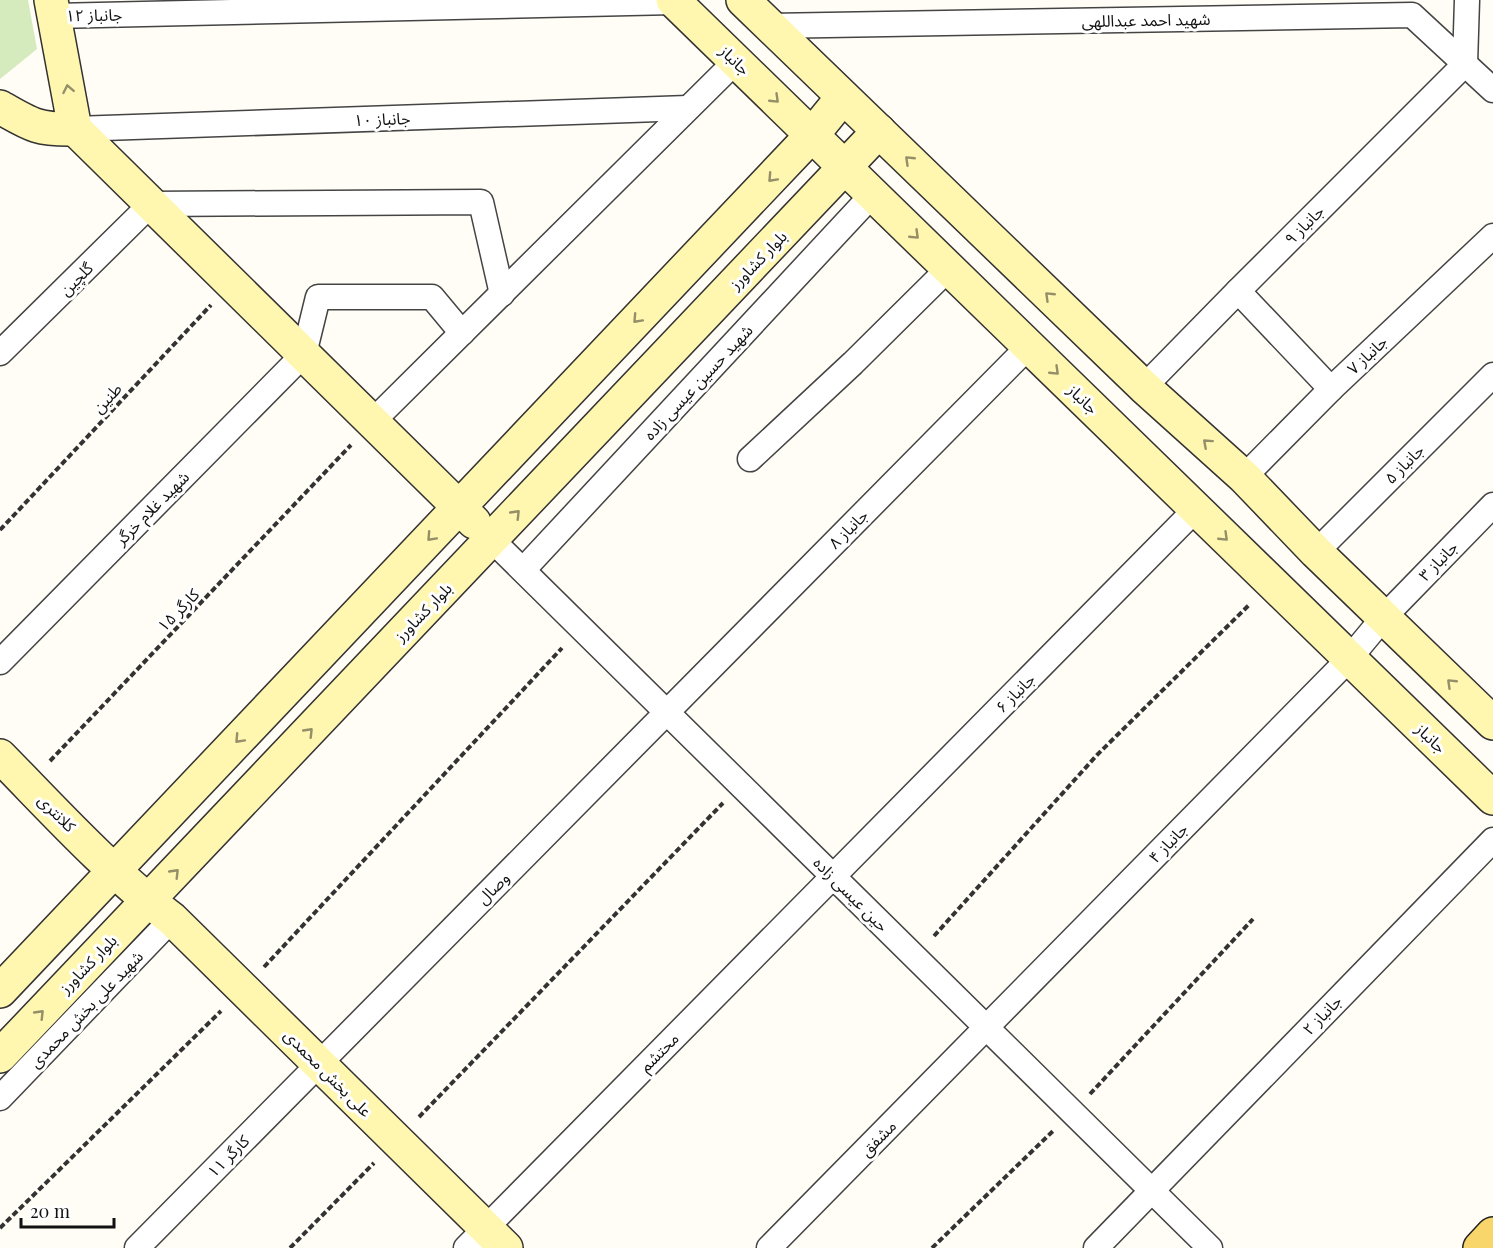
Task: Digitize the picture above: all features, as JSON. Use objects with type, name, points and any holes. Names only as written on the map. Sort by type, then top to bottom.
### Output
[{"type":"main road","points":[[1480,1248],[1493,1234]]},
{"type":"street","points":[[742,0],[1144,387],[1244,477],[1316,552],[1493,723]]},
{"type":"street","points":[[1467,0],[1465,64],[1493,64]]},
{"type":"street","name":"جانباز ۱۲","points":[[52,8],[674,1]]},
{"type":"street","name":"جانباز","points":[[674,1],[1493,798]]},
{"type":"street","points":[[52,8],[75,129],[492,540]]},
{"type":"street","name":"شهید احمد عبداللهی","points":[[769,26],[1412,15],[1493,90]]},
{"type":"street","points":[[372,422],[736,61]]},
{"type":"street","name":"جانباز ۹","points":[[1144,387],[1465,64]]},
{"type":"street","points":[[0,991],[812,135],[843,97]]},
{"type":"street","points":[[0,107],[30,124],[51,130],[75,129]]},
{"type":"street","name":"جانباز ۱۰","points":[[75,129],[688,108]]},
{"type":"street","name":"بلوار کشاورز","points":[[0,1056],[160,910],[492,540],[879,132]]},
{"type":"street","name":"شهید حسین عیسی زاده","points":[[523,570],[873,194]]},
{"type":"street","points":[[152,204],[481,202],[501,294]]},
{"type":"street","name":"گلچین","points":[[0,353],[152,204]]},
{"type":"street","name":"جانباز ۷","points":[[1244,477],[1331,389],[1493,236]]},
{"type":"street","points":[[750,459],[853,363],[949,268]]},
{"type":"street","points":[[1238,291],[1331,389]]},
{"type":"street","points":[[304,354],[318,297],[432,297],[462,333]]},
{"type":"street","name":"جانباز ۸","points":[[667,712],[1029,346]]},
{"type":"street","name":"شهید غلام خرگر","points":[[0,662],[304,354]]},
{"type":"street","name":"جانباز ۵","points":[[1316,552],[1493,375]]},
{"type":"street","name":"جانباز ۳","points":[[1348,659],[1383,618],[1493,505]]},
{"type":"street","name":"جانباز ۶","points":[[833,876],[1196,509]]},
{"type":"street","name":"حین عیسی زاده","points":[[492,540],[1210,1248]]},
{"type":"street","name":"جانباز ۴","points":[[987,1028],[1348,659]]},
{"type":"street","name":"وصال","points":[[319,1064],[667,712]]},
{"type":"street","name":"کلانتری","points":[[0,756],[114,870],[160,910]]},
{"type":"street","name":"جانباز ۲","points":[[1096,1248],[1493,840]]},
{"type":"street","name":"محتشم","points":[[486,1241],[833,876]]},
{"type":"street","name":"علی بخش محمدی","points":[[160,910],[396,1141],[486,1241]]},
{"type":"street","name":"شهید علی بخش محمدی","points":[[0,1098],[160,910]]},
{"type":"street","name":"مشفق","points":[[769,1248],[987,1028]]},
{"type":"street","name":"کارگر ۱۱","points":[[136,1248],[319,1064]]},
{"type":"path","name":"طنین","points":[[0,530],[232,284]]},
{"type":"path","name":"کارگر ۱۵","points":[[28,784],[372,422]]},
{"type":"path","points":[[915,957],[1097,755],[1272,582]]},
{"type":"path","points":[[0,1228],[243,990],[581,627]]},
{"type":"path","points":[[291,1248],[740,785]]},
{"type":"path","points":[[932,1248],[1073,1112],[1253,919]]},
{"type":"green space","points":[[0,0],[28,0],[37,49],[0,79]]}]
